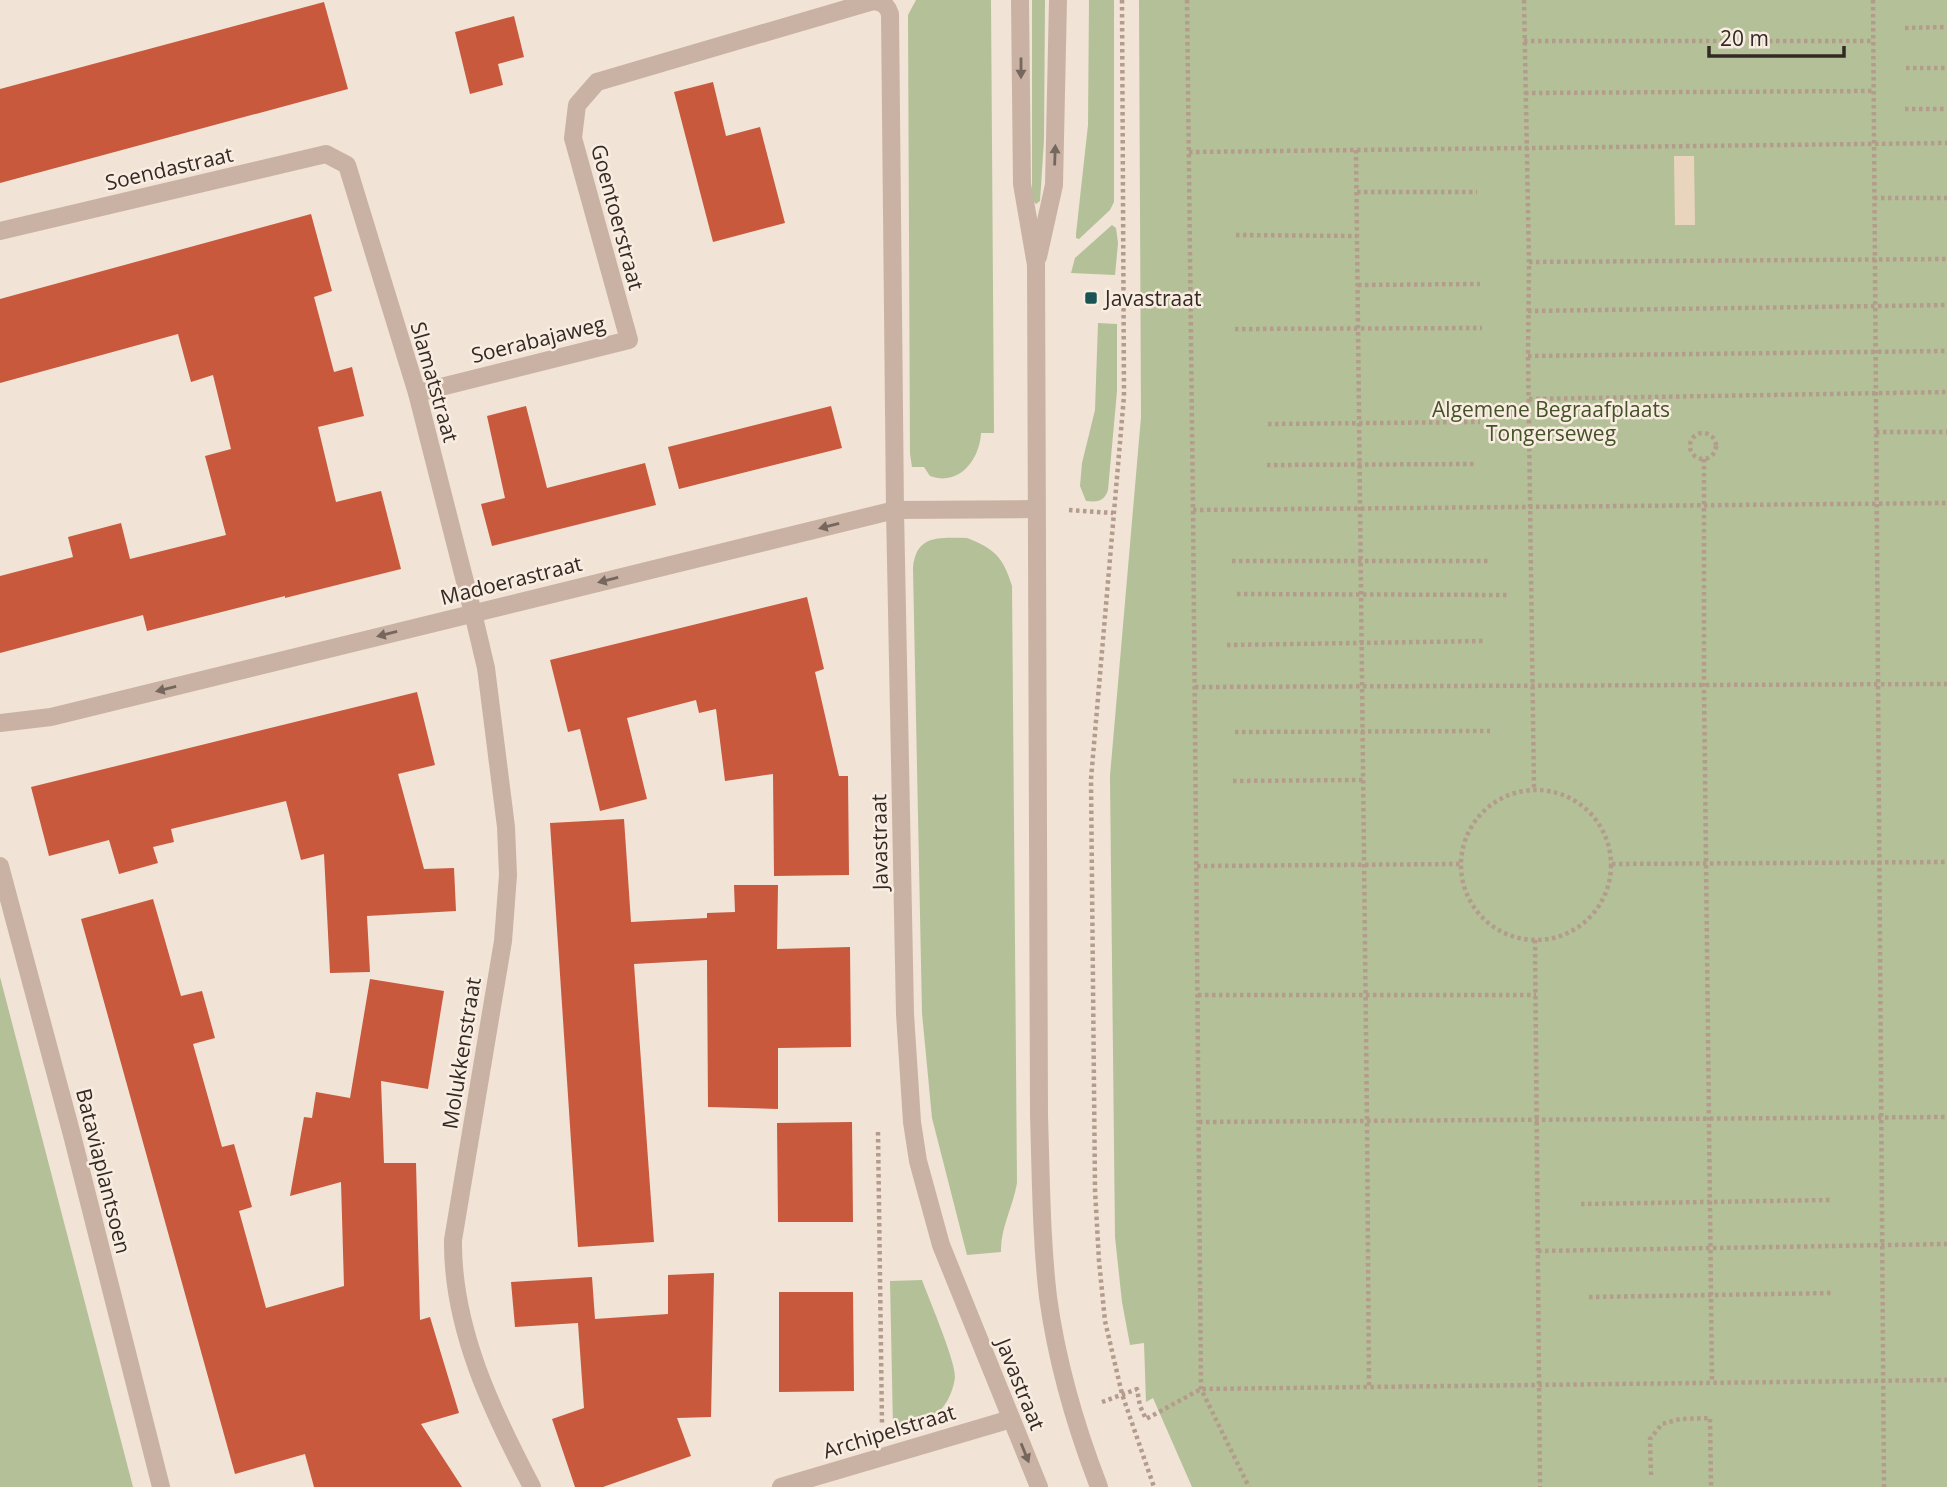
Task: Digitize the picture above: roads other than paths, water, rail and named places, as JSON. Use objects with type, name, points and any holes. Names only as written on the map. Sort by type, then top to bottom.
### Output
[{"type":"street","name":"Javastraat","points":[[1020,0],[1022,184],[1036,265],[1039,1102],[1044,1245],[1050,1310],[1063,1379],[1098,1487]]},
{"type":"street","name":"Javastraat","points":[[1036,265],[1054,185],[1058,0]]},
{"type":"street","name":"Javastraat","points":[[577,105],[597,82],[863,4],[878,1],[887,6],[890,14],[895,510],[905,1014],[912,1122],[918,1161],[941,1245],[1039,1487]]},
{"type":"street","name":"Goentoerstraat","points":[[577,105],[573,138],[629,340]]},
{"type":"street","name":"Soendastraat","points":[[0,231],[326,154],[347,165]]},
{"type":"street","name":"Slamatstraat","points":[[347,165],[417,393],[473,613]]},
{"type":"street","name":"Soerabajaweg","points":[[417,393],[629,340]]},
{"type":"street","name":"Madoerastraat","points":[[0,723],[51,717],[895,510],[1036,509]]},
{"type":"street","name":"Molukkenstraat","points":[[473,613],[486,668],[501,775],[508,875],[501,952],[453,1240],[453,1270],[468,1344],[509,1444],[532,1487]]},
{"type":"street","name":"Bataviaplantsoen","points":[[0,866],[72,1135],[161,1487]]},
{"type":"street","name":"Archipelstraat","points":[[781,1487],[1011,1419]]},
{"type":"place","name":"Javastraat","points":[[1091,298]]},
{"type":"park label","name":"Algemene Begraafplaats Tongerseweg","points":[[1551,421]]}]
